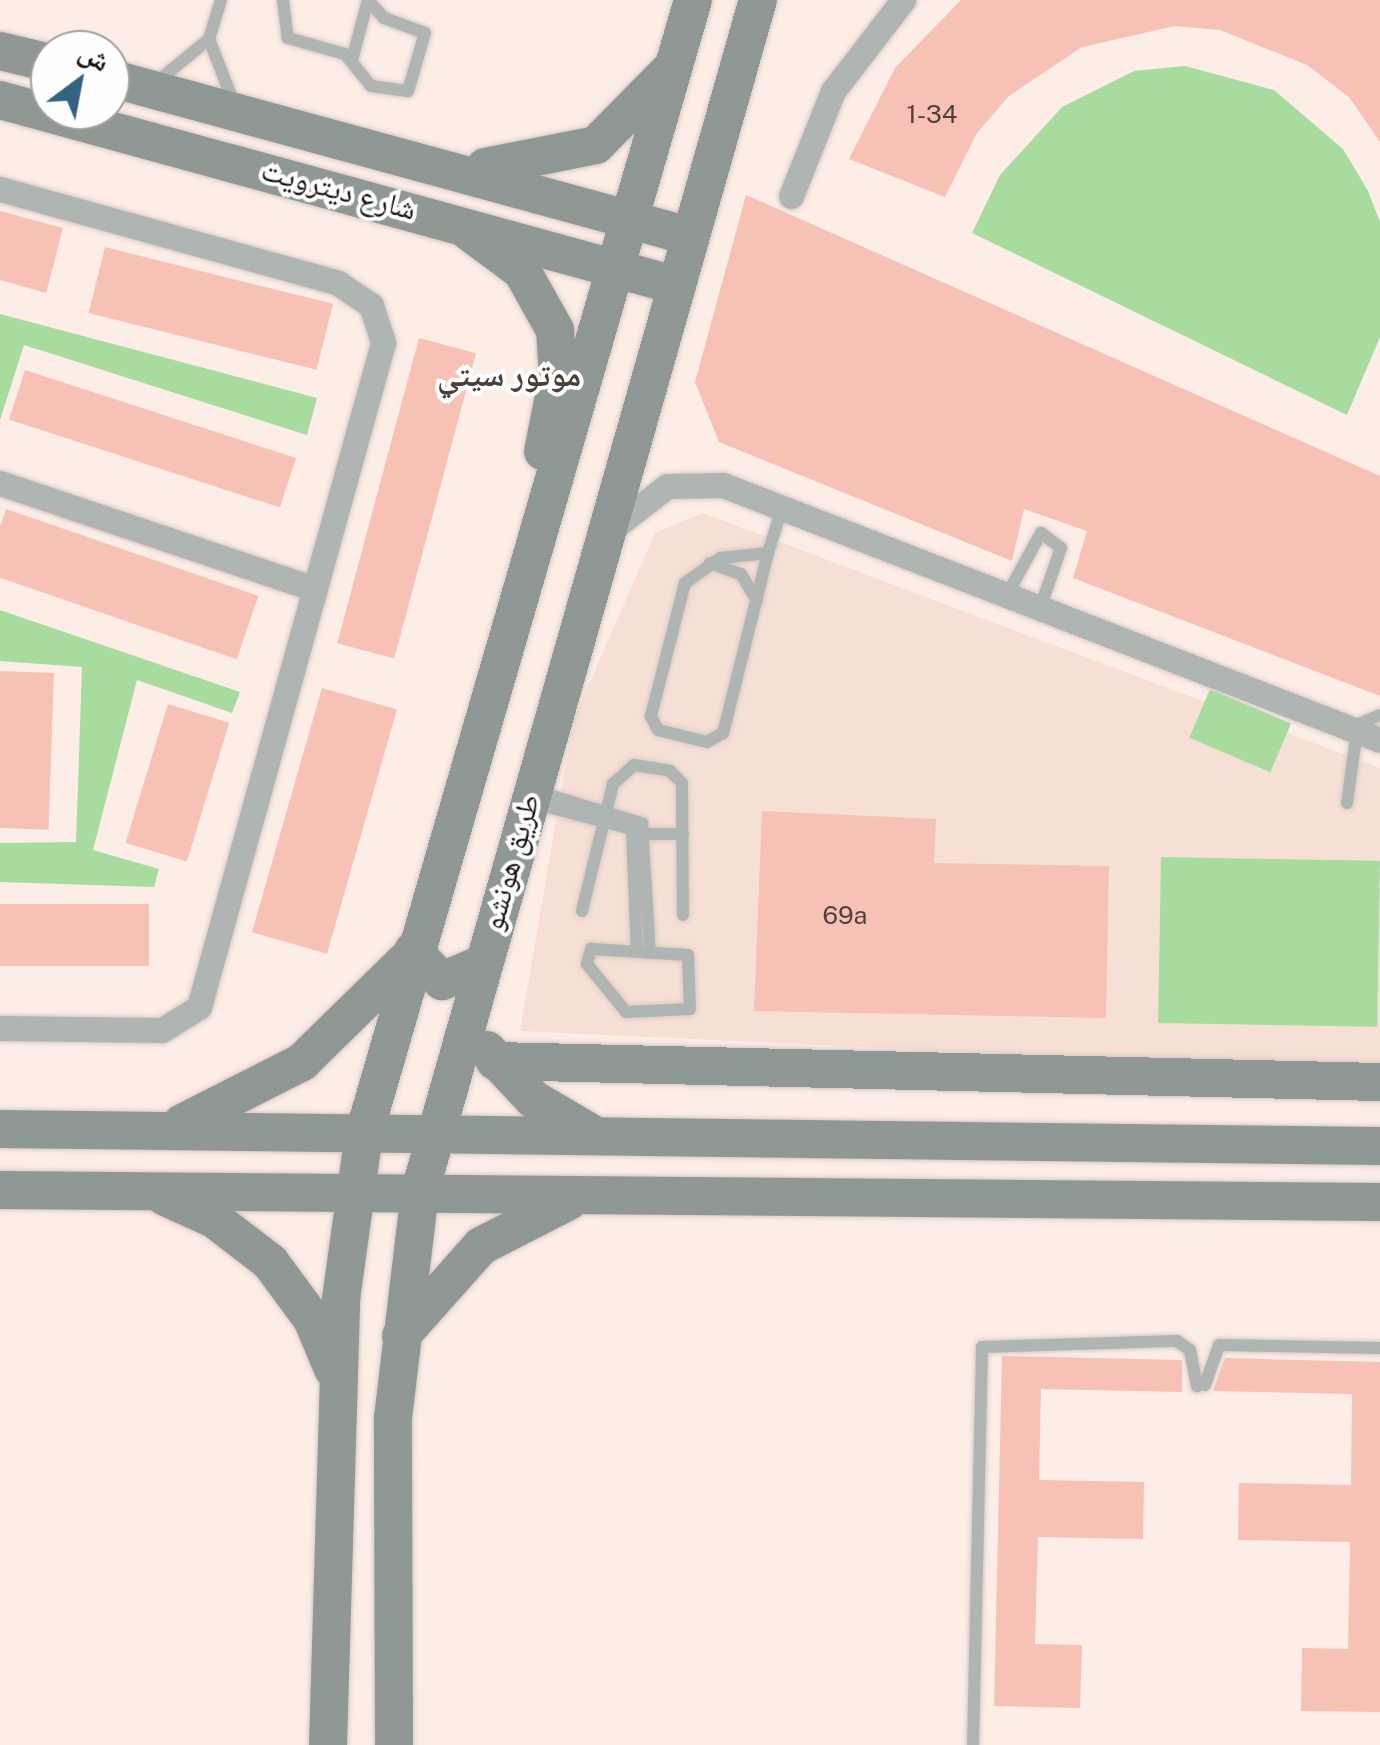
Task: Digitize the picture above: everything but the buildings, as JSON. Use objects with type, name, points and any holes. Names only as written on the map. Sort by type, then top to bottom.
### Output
[{"type":"street","points":[[328,1745],[338,1385],[354,1190],[364,1134],[413,952],[635,219],[693,0]]},
{"type":"street","name":"طريق هونشو","points":[[394,1745],[390,1498],[400,1338],[420,1191],[465,1015],[758,0]]},
{"type":"street","points":[[792,196],[833,91],[902,0]]},
{"type":"street","points":[[0,51],[30,58]]},
{"type":"street","points":[[458,169],[558,159],[596,145],[676,65]]},
{"type":"street","name":"شارع ديترويت","points":[[130,82],[458,169],[689,236]]},
{"type":"street","name":"شارع ديترويت","points":[[0,100],[450,218],[675,285]]},
{"type":"street","points":[[0,189],[338,282],[370,305],[380,363],[198,1007],[162,1030],[0,1028]]},
{"type":"street","points":[[450,218],[522,272],[547,308],[558,353],[542,447],[550,490]]},
{"type":"street","points":[[604,534],[686,480],[782,508],[1362,733]]},
{"type":"street","points":[[0,484],[315,589]]},
{"type":"street","points":[[413,952],[442,982],[480,964]]},
{"type":"street","points":[[161,1130],[302,1062],[413,952]]},
{"type":"street","points":[[465,1015],[495,1061],[532,1099],[602,1138]]},
{"type":"street","points":[[495,1061],[1380,1082]]},
{"type":"street","points":[[0,1128],[1380,1146]]},
{"type":"street","points":[[0,1190],[354,1190],[1380,1202]]},
{"type":"street","points":[[148,1192],[214,1219],[270,1262],[312,1319],[338,1385]]},
{"type":"street","points":[[400,1338],[482,1246],[593,1194]]},
{"type":"lane","points":[[146,86],[208,40],[221,0]]},
{"type":"lane","points":[[283,0],[288,38],[352,60],[371,86],[408,91],[426,42],[421,30],[384,18],[368,0]]},
{"type":"lane","points":[[352,60],[368,0]]},
{"type":"lane","points":[[208,40],[240,110]]},
{"type":"lane","points":[[768,552],[708,562],[682,591],[651,716],[658,730],[707,742],[723,733],[782,508]]},
{"type":"lane","points":[[1007,596],[1041,533],[1061,548],[1040,608]]},
{"type":"lane","points":[[708,562],[741,574],[757,603]]},
{"type":"lane","points":[[1348,803],[1362,733],[1380,715]]},
{"type":"lane","points":[[582,911],[604,815],[626,767],[670,771],[685,792],[683,914]]},
{"type":"lane","points":[[529,796],[637,819],[644,834],[644,952]]},
{"type":"lane","points":[[604,815],[633,832],[644,952]]},
{"type":"lane","points":[[644,834],[683,834]]},
{"type":"lane","points":[[592,949],[644,952],[691,958],[686,1013],[626,1012],[585,959],[592,949]]},
{"type":"lane","points":[[972,1745],[982,1347],[1177,1340],[1190,1350],[1201,1385],[1219,1345],[1380,1348]]},
{"type":"shaded area","points":[[703,513],[1380,768],[1380,1071],[520,1031],[573,721],[655,533]]},
{"type":"green space","points":[[1185,66],[1274,90],[1343,149],[1368,191],[1380,222],[1380,337],[1347,415],[972,233],[1000,175],[1062,107],[1134,71]]},
{"type":"green space","points":[[0,314],[317,398],[307,435],[24,345],[0,420]]},
{"type":"green space","points":[[0,610],[240,692],[232,713],[137,680],[93,850],[159,869],[154,887],[0,882],[0,843],[76,842],[82,667],[0,661]]},
{"type":"green space","points":[[1210,689],[1291,723],[1270,772],[1189,738]]},
{"type":"green space","points":[[1161,857],[1380,861],[1377,1027],[1158,1023]]},
{"type":"district","name":"موتور سيتي","points":[[509,375]]}]
